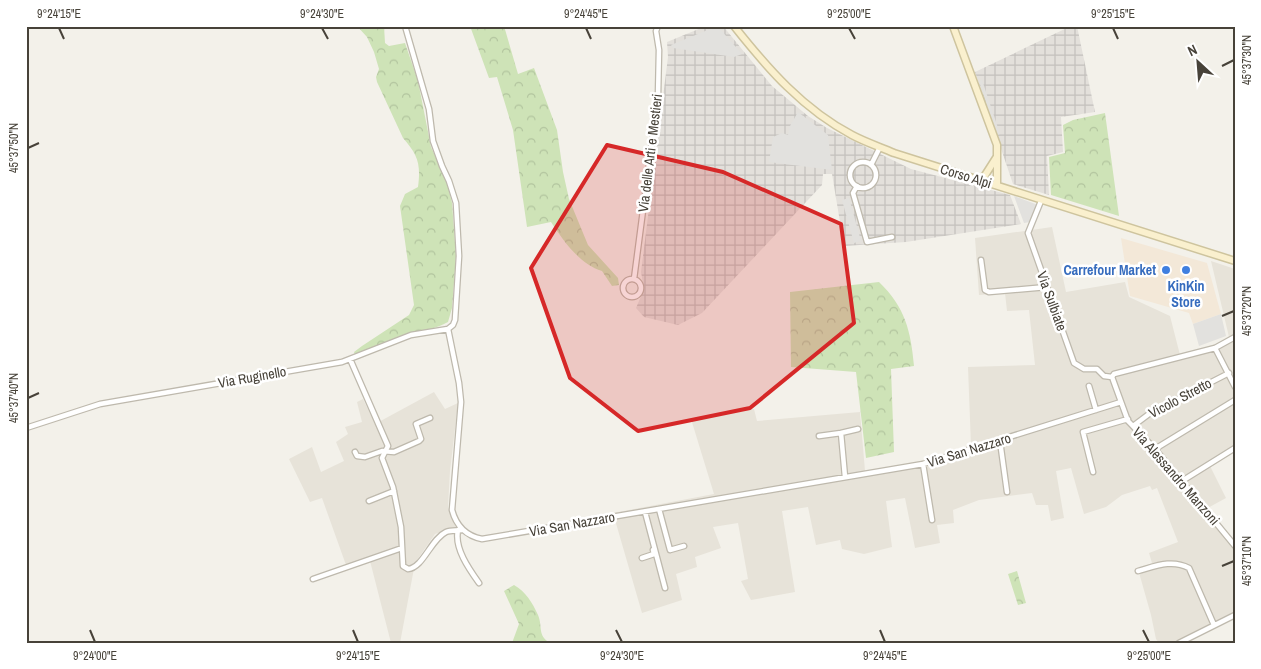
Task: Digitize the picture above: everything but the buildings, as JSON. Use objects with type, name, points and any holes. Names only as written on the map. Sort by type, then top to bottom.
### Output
[{"type":"main road","name":"Corso Alpi","points":[[734,26],[768,68],[805,104],[838,127],[880,147],[1235,261]]},
{"type":"main road","points":[[953,26],[996,142],[997,186]]},
{"type":"main road","points":[[982,180],[996,157]]},
{"type":"street","points":[[405,26],[429,109],[433,141],[450,181],[456,203],[459,256],[455,320],[448,329],[461,402],[452,510],[460,530]]},
{"type":"street","name":"Via delle Arti e Mestieri","points":[[634,279],[658,96],[660,50],[656,31],[658,26]]},
{"type":"street","points":[[871,165],[880,147]]},
{"type":"street","points":[[863,162],[871,165],[876,173],[874,182],[866,187],[857,186],[851,179],[852,170],[858,163],[863,162]]},
{"type":"street","points":[[857,186],[853,192],[867,242],[892,237]]},
{"type":"street","name":"Via Sulbiate","points":[[1042,200],[1028,232],[1074,363],[1084,369],[1097,369],[1104,376],[1112,376]]},
{"type":"street","points":[[981,260],[985,290],[989,292],[1047,287]]},
{"type":"street","name":"Via delle Arti e Mestieri","points":[[634,279],[640,283],[641,290],[637,296],[631,297],[624,291],[624,284],[627,280],[634,279]]},
{"type":"street","name":"Via Ruginello","points":[[26,428],[100,404],[342,362],[411,335],[448,329]]},
{"type":"street","points":[[1112,376],[1215,348],[1235,337]]},
{"type":"street","points":[[1215,348],[1235,388]]},
{"type":"street","points":[[350,359],[387,442],[388,446],[382,458],[394,489],[401,527],[403,566],[412,568],[438,538],[446,532],[460,530]]},
{"type":"street","name":"Vicolo Stretto","points":[[1133,426],[1149,414],[1229,373]]},
{"type":"street","name":"Via Alessandro Manzoni","points":[[1112,376],[1128,420],[1155,448],[1235,546]]},
{"type":"street","points":[[1088,386],[1096,410]]},
{"type":"street","points":[[1155,448],[1235,400]]},
{"type":"street","name":"Via San Nazzaro","points":[[460,530],[475,538],[489,538],[923,464],[1121,402]]},
{"type":"street","points":[[355,452],[357,456],[365,456],[386,451],[394,452],[419,441],[422,439],[416,424],[430,418]]},
{"type":"street","points":[[1093,472],[1083,432],[1128,420]]},
{"type":"street","points":[[820,436],[858,429]]},
{"type":"street","points":[[841,433],[845,477]]},
{"type":"street","points":[[1000,440],[1007,492]]},
{"type":"street","points":[[1182,481],[1235,448]]},
{"type":"street","points":[[923,464],[932,520]]},
{"type":"street","points":[[368,501],[394,489]]},
{"type":"street","points":[[659,509],[670,550],[684,546]]},
{"type":"street","points":[[642,558],[654,554],[644,512]]},
{"type":"street","points":[[644,512],[665,588]]},
{"type":"street","points":[[460,530],[456,538],[467,566],[479,583]]},
{"type":"street","points":[[314,579],[402,548]]},
{"type":"street","points":[[1138,571],[1170,562],[1190,568],[1214,626]]},
{"type":"street","points":[[1179,643],[1235,615]]},
{"type":"highlighted area","points":[[607,145],[723,172],[841,224],[854,323],[750,408],[638,431],[570,378],[531,268]]},
{"type":"shaded area","points":[[706,26],[723,26],[772,86],[808,116],[827,128],[911,169],[1010,195],[1021,224],[906,242],[844,246],[832,174],[823,174],[822,185],[702,313],[678,325],[644,317],[636,308],[644,289],[641,272],[668,57],[667,42]]},
{"type":"shaded area","points":[[1071,26],[1077,26],[1095,112],[1061,117],[1063,152],[1047,156],[1049,195],[1013,184],[975,72]]},
{"type":"shaded area","points":[[715,27],[720,29],[742,54],[734,57],[673,48],[671,45]]},
{"type":"shaded area","points":[[982,80],[1000,134],[997,135],[979,81]]},
{"type":"shaded area","points":[[798,112],[828,135],[832,170],[769,162],[773,137],[782,133],[788,135],[790,126]]},
{"type":"shaded area","points":[[1014,196],[1038,205],[1030,222],[1024,223]]},
{"type":"shaded area","points":[[849,198],[861,241],[854,243],[842,200]]},
{"type":"shaded area","points":[[1052,227],[1066,292],[1125,282],[1129,297],[1170,316],[1180,355],[1216,344],[1229,337],[1211,261],[1235,269],[1235,451],[1210,466],[1226,498],[1204,510],[1235,551],[1235,613],[1173,643],[1159,643],[1156,639],[1138,569],[1152,563],[1149,553],[1178,542],[1157,488],[1152,490],[1150,486],[1122,495],[1106,507],[1084,514],[1071,468],[1056,471],[1064,518],[1051,521],[1048,505],[1036,505],[1032,493],[979,500],[953,510],[954,523],[937,525],[940,543],[915,548],[905,498],[886,501],[892,547],[864,554],[842,549],[840,540],[816,545],[808,507],[782,511],[795,592],[751,600],[741,581],[748,579],[738,523],[713,527],[721,548],[695,557],[697,567],[676,574],[682,600],[642,613],[613,513],[714,494],[691,419],[754,409],[757,421],[860,412],[865,471],[922,462],[971,446],[968,367],[1035,365],[1029,310],[1007,311],[1005,293],[979,295],[975,238]]},
{"type":"shaded area","points":[[1121,238],[1207,263],[1221,314],[1193,324],[1189,313],[1130,296]]},
{"type":"shaded area","points":[[1221,314],[1226,336],[1199,346],[1193,324]]},
{"type":"shaded area","points":[[434,392],[445,409],[458,403],[448,507],[456,527],[435,534],[415,563],[400,643],[391,643],[369,557],[346,565],[322,498],[310,502],[289,459],[312,447],[321,472],[344,461],[336,442],[348,434],[345,427],[362,422],[357,402],[363,399],[375,424]]},
{"type":"green space","points":[[357,26],[384,26],[385,43],[389,46],[405,43],[418,81],[431,147],[447,182],[452,203],[456,256],[452,308],[448,322],[404,336],[355,355],[354,352],[362,346],[409,315],[414,305],[400,206],[405,194],[418,187],[419,172],[415,155],[403,138],[377,82],[376,77],[379,69],[374,52],[367,37]]},
{"type":"green space","points":[[470,26],[504,26],[518,74],[534,68],[557,130],[569,199],[588,245],[618,278],[619,285],[612,286],[602,271],[594,268],[579,257],[566,244],[551,222],[527,227],[513,130],[497,77],[489,78]]},
{"type":"green space","points":[[1105,113],[1119,216],[1051,195],[1049,157],[1065,153],[1063,125],[1073,120]]},
{"type":"green space","points":[[879,282],[888,291],[901,310],[911,342],[914,366],[891,369],[894,452],[866,458],[856,372],[791,367],[790,292]]},
{"type":"green space","points":[[1017,571],[1026,603],[1018,605],[1008,574]]},
{"type":"green space","points":[[514,585],[531,602],[538,615],[543,637],[550,643],[512,643],[519,624],[504,591]]},
{"type":"place","name":"Carrefour Market","points":[[1166,270]]},
{"type":"place","name":"KinKin Store","points":[[1186,270]]}]
